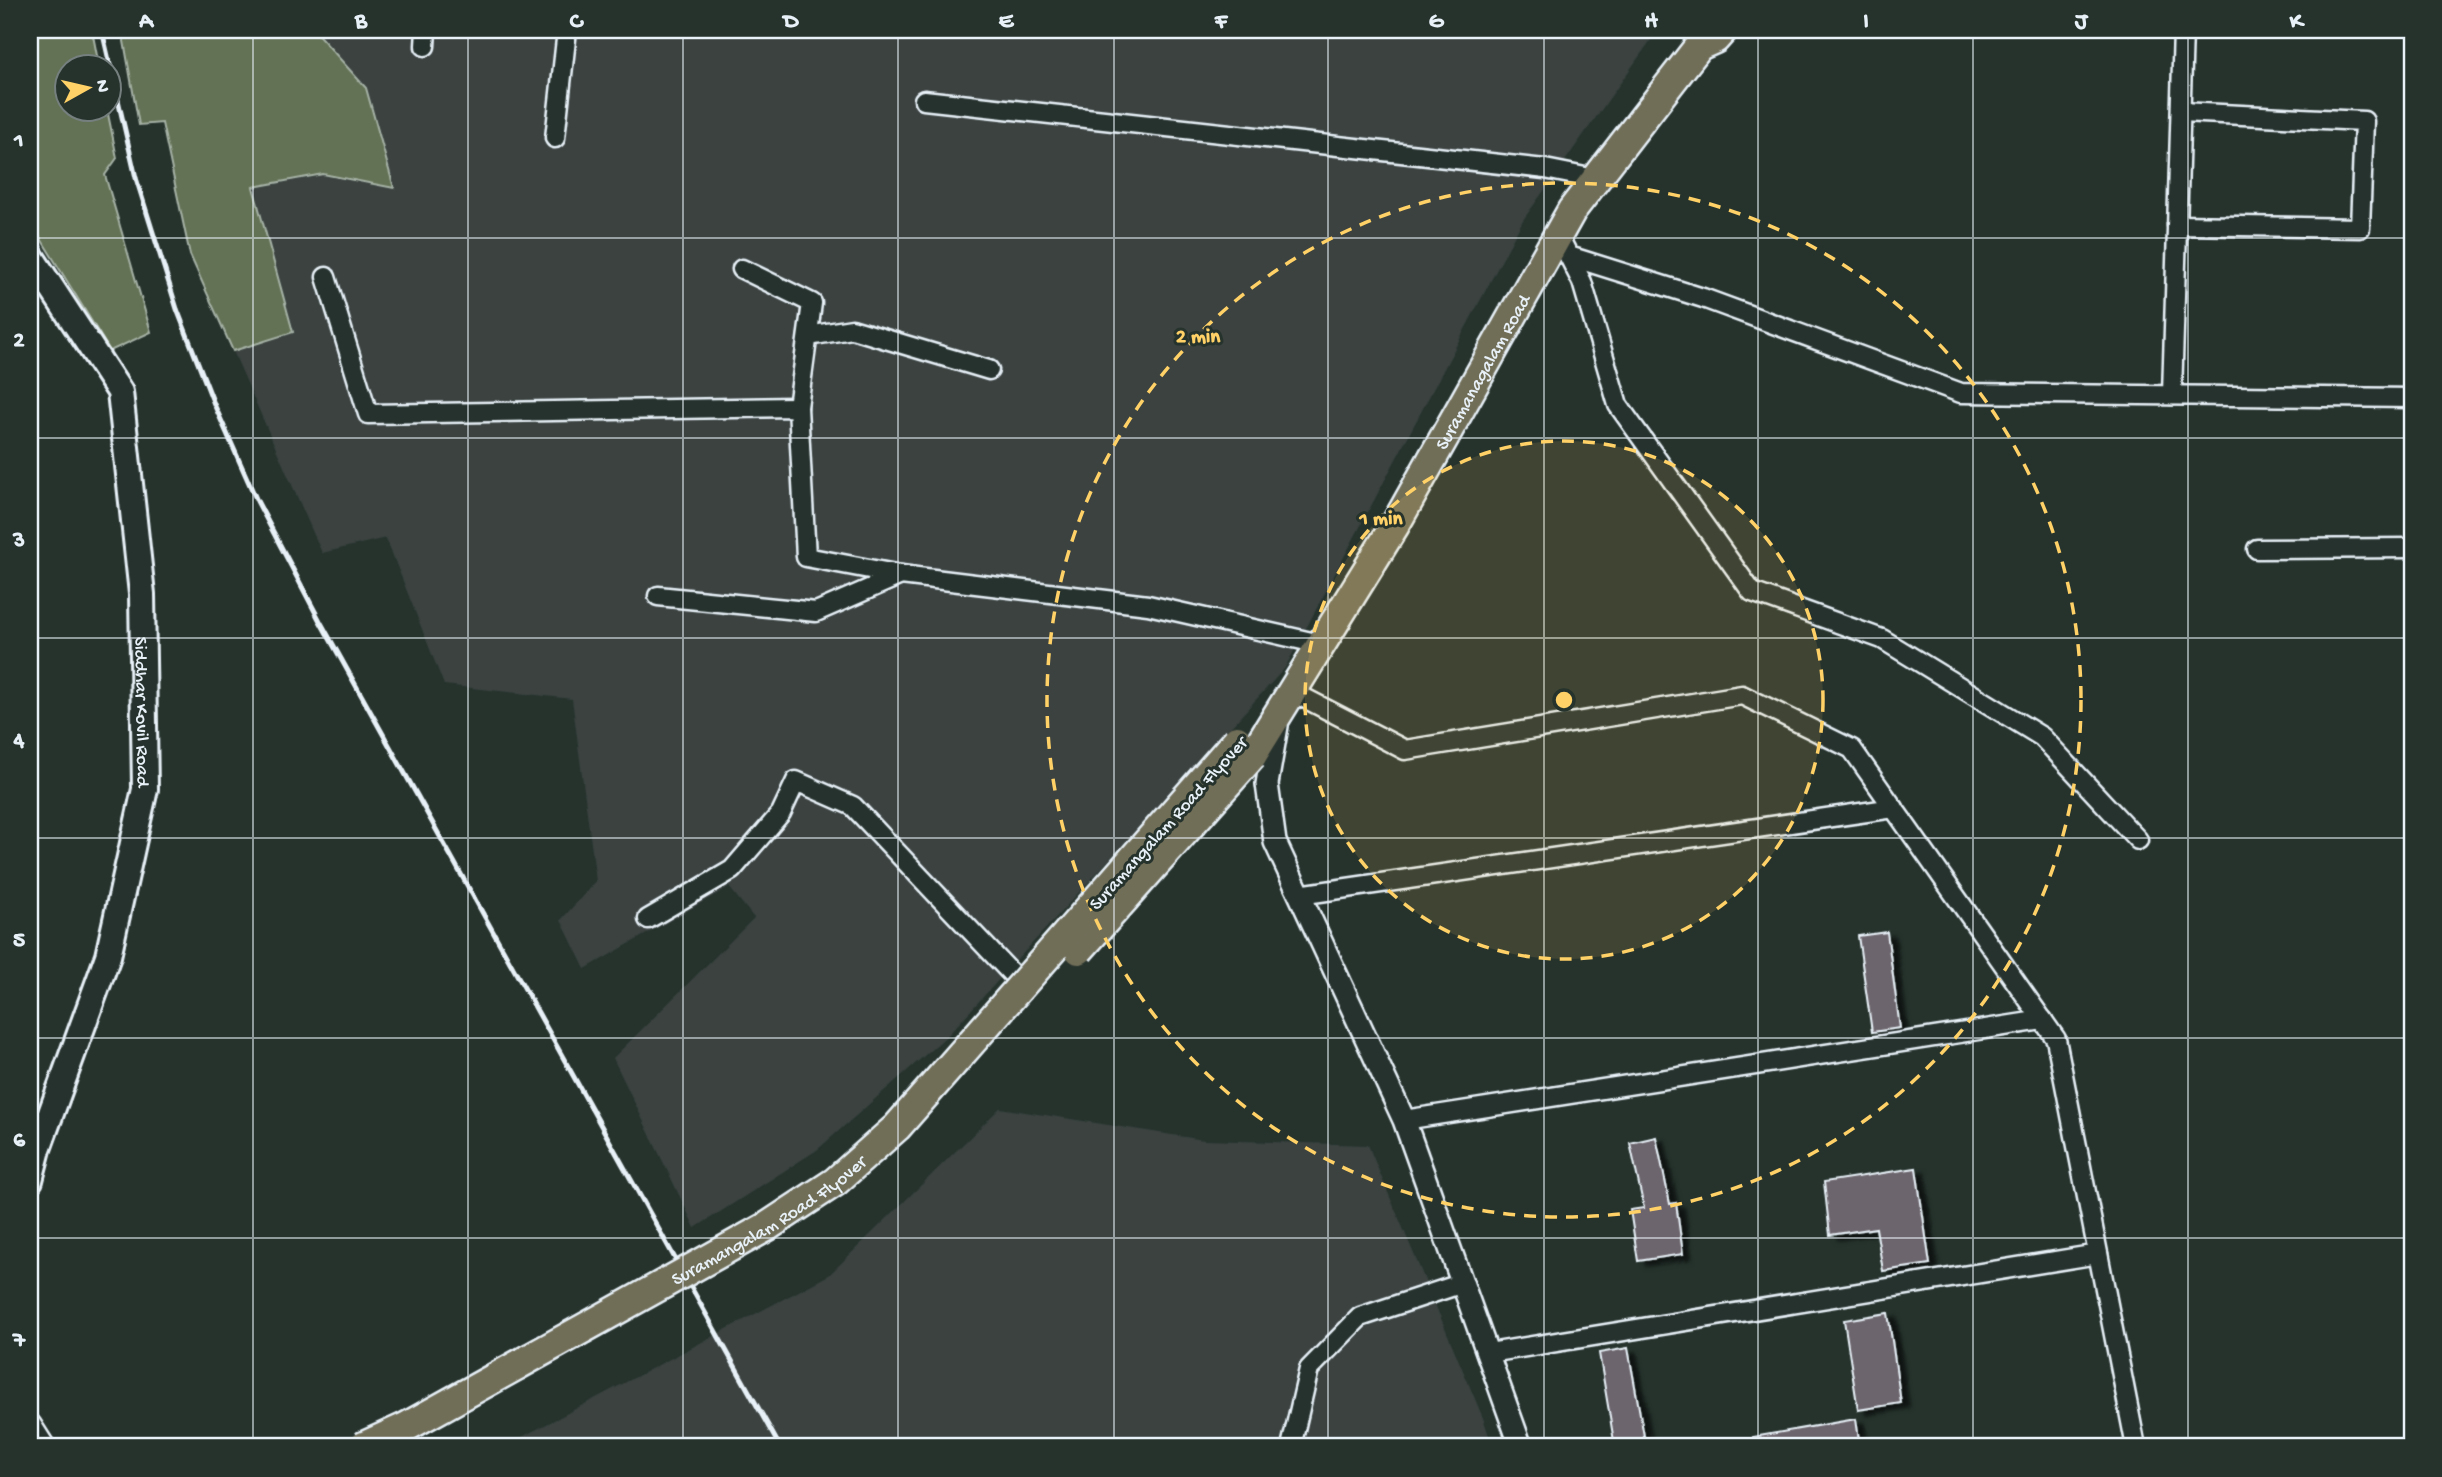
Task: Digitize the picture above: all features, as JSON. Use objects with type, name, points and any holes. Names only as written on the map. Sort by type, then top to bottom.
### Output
[{"type":"main road","name":"Suramanagalam Road","points":[[1285,699],[1395,525],[1563,246],[1572,210],[1699,38],[1715,39],[1723,30]]},
{"type":"main road","name":"Siddhar Kovil Road","points":[[30,255],[120,392],[142,594],[145,789],[108,956],[34,1149],[30,1180]]},
{"type":"main road","name":"Suramangalam Road Flyover","points":[[404,1447],[776,1241],[845,1196],[909,1139],[1285,699]]},
{"type":"main road","name":"Suramangalam Road Flyover","points":[[362,1447],[406,1427],[768,1226],[835,1182],[897,1127],[1245,748]]},
{"type":"street","points":[[555,138],[567,30]]},
{"type":"street","points":[[2172,395],[2183,30]]},
{"type":"street","points":[[924,100],[1545,169],[1595,179]]},
{"type":"street","points":[[2177,225],[2360,228],[2364,121],[2181,112]]},
{"type":"street","points":[[1563,246],[1961,393],[2412,398]]},
{"type":"street","points":[[1563,246],[1582,282],[1618,405],[1752,592],[1882,639],[2042,737],[2138,840]]},
{"type":"street","points":[[742,269],[812,303],[798,407],[806,557],[901,575],[1148,605],[1321,645]]},
{"type":"street","points":[[326,276],[368,414],[798,407]]},
{"type":"street","points":[[807,336],[852,329],[989,370]]},
{"type":"street","points":[[2257,548],[2412,548]]},
{"type":"street","points":[[658,596],[816,612],[901,575]]},
{"type":"street","points":[[1521,1447],[1404,1121],[1275,842],[1267,784],[1285,699],[1405,751],[1742,695],[1852,748],[2056,1039],[2136,1447]]},
{"type":"street","points":[[648,919],[732,870],[781,813],[796,780],[853,806],[1011,973]]},
{"type":"street","points":[[1299,895],[1894,808]]},
{"type":"street","points":[[1404,1121],[2043,1020]]},
{"type":"street","points":[[1489,1353],[2098,1254]]},
{"type":"street","points":[[1291,1447],[1309,1369],[1360,1317],[1463,1283]]},
{"type":"street","points":[[30,1425],[44,1447]]},
{"type":"shaded area","points":[[314,30],[1658,30],[1523,220],[1285,668],[949,1034],[817,1150],[695,1228],[613,1058],[754,918],[729,887],[585,969],[561,920],[596,881],[572,699],[444,685],[386,538],[322,553],[233,351],[293,332],[253,186],[323,174],[394,187],[366,88]]},
{"type":"shaded area","points":[[1000,1108],[1204,1140],[1368,1145],[1493,1447],[503,1447],[829,1275]]},
{"type":"green space","points":[[30,30],[92,30],[96,52],[52,52],[52,122],[110,122],[117,158],[105,175],[151,332],[110,351],[30,221]]},
{"type":"green space","points":[[122,30],[314,30],[366,88],[394,188],[323,174],[253,187],[293,332],[233,351],[190,255],[162,123],[139,125]]},
{"type":"building","points":[[1887,932],[1900,1028],[1872,1032],[1858,936]]},
{"type":"building","points":[[1656,1137],[1670,1204],[1676,1203],[1683,1254],[1638,1261],[1630,1210],[1644,1208],[1630,1143]]},
{"type":"building","points":[[1916,1168],[1930,1264],[1883,1271],[1876,1228],[1830,1235],[1824,1182]]},
{"type":"building","points":[[1888,1313],[1901,1403],[1858,1410],[1844,1320]]},
{"type":"building","points":[[1628,1348],[1646,1447],[1615,1447],[1599,1353]]},
{"type":"building","points":[[1856,1419],[1860,1447],[1754,1447],[1753,1437]]},
{"type":"railway","points":[[102,30],[136,178],[177,309],[214,404],[257,501],[320,621],[780,1447]]}]
